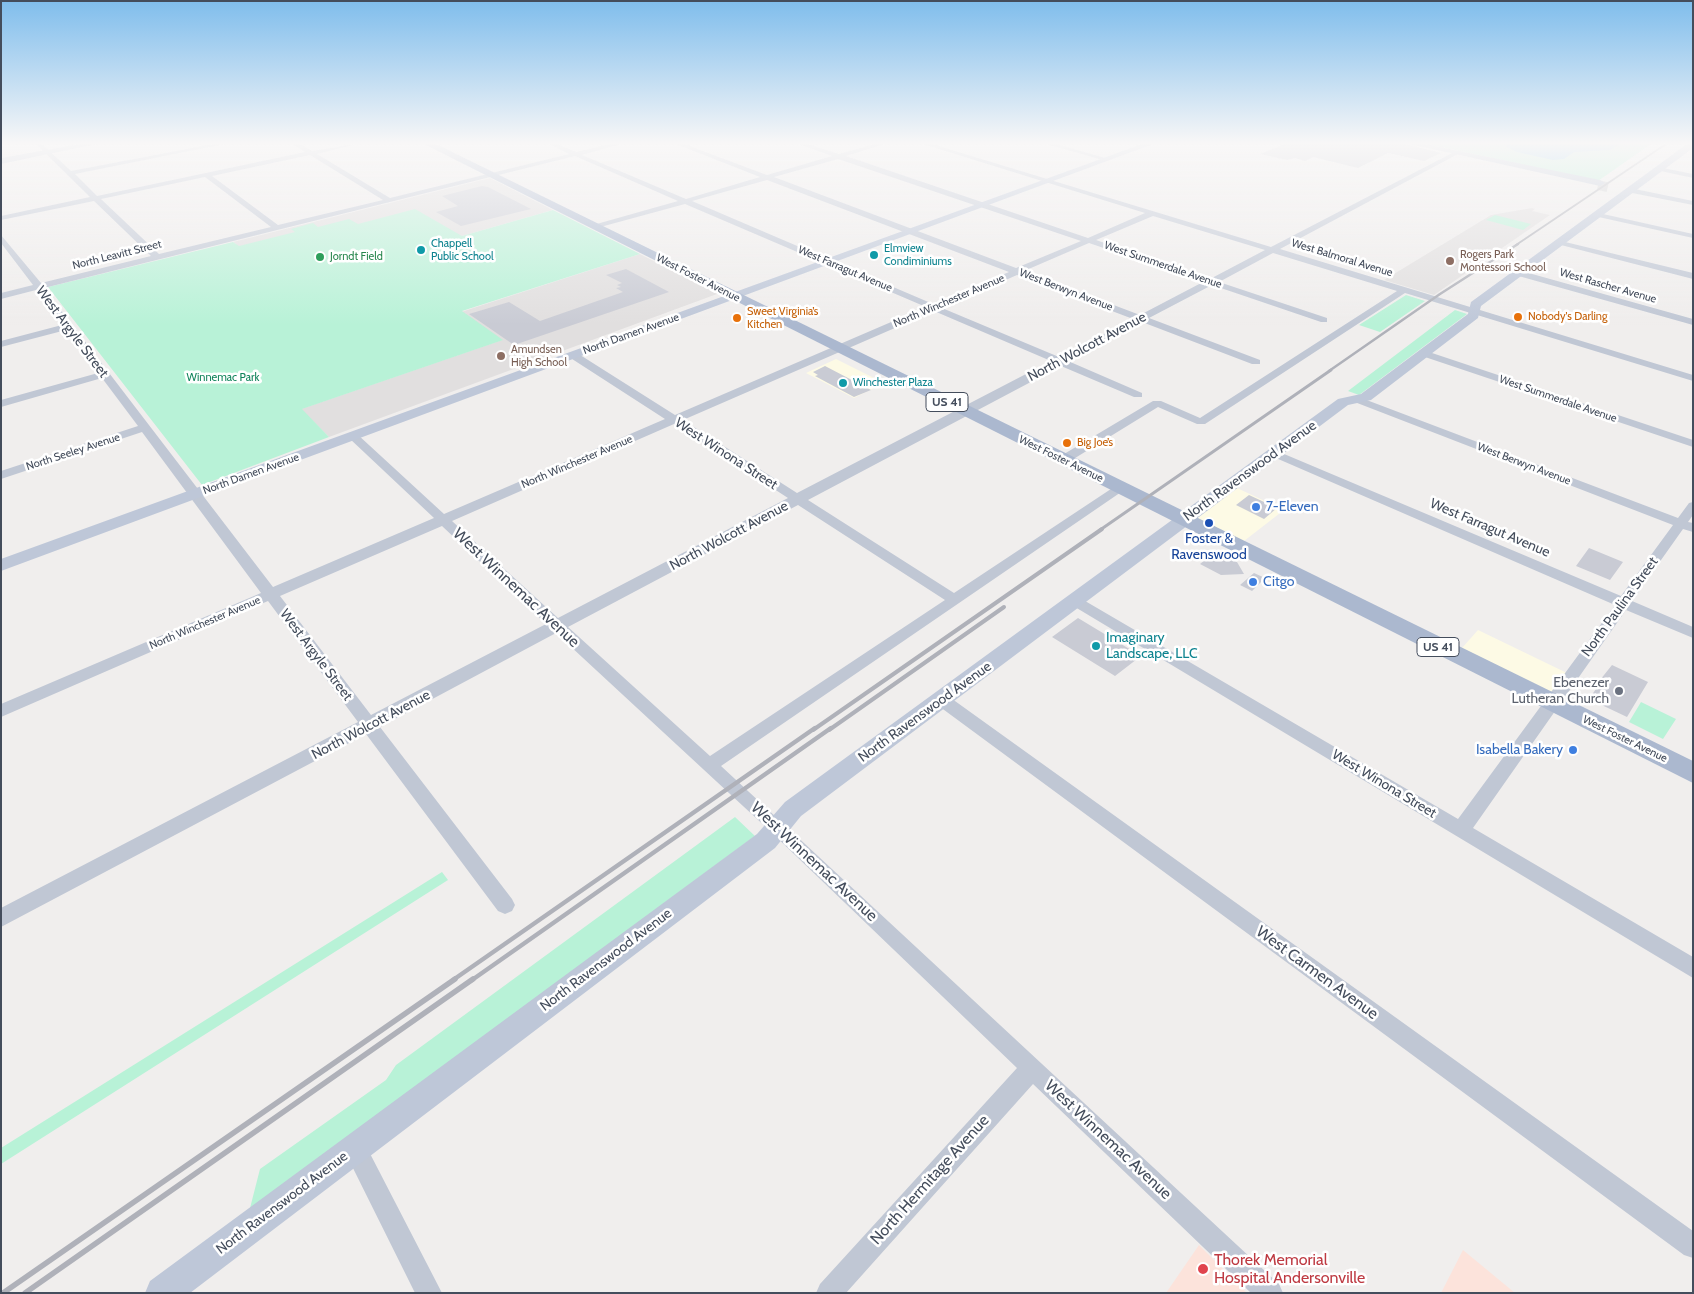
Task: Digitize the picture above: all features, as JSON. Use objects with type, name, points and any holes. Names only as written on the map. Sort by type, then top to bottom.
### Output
[{"type":"main road","name":"West Foster Avenue","points":[[549,204],[1693,773]]},
{"type":"street","points":[[1,218],[66,204]]},
{"type":"street","points":[[103,204],[157,257]]},
{"type":"street","points":[[245,204],[276,228]]},
{"type":"street","name":"North Leavitt Street","points":[[1,296],[371,204]]},
{"type":"street","points":[[596,228],[675,204]]},
{"type":"street","name":"West Farragut Avenue","points":[[694,204],[1138,395]]},
{"type":"street","name":"West Berwyn Avenue","points":[[840,204],[1256,362]]},
{"type":"street","name":"North Damen Avenue","points":[[1,565],[981,204]]},
{"type":"street","name":"West Summerdale Avenue","points":[[983,204],[1324,320]]},
{"type":"street","name":"West Balmoral Avenue","points":[[1124,204],[1693,378]]},
{"type":"street","name":"North Wolcott Avenue","points":[[1,918],[1359,204]]},
{"type":"street","name":"North Ravenswood Avenue","points":[[162,1293],[766,840],[776,826],[793,809],[1273,453],[1344,402],[1366,397],[1474,315],[1475,305],[1610,204]]},
{"type":"street","name":"North Winchester Avenue","points":[[1,711],[1152,213]]},
{"type":"street","points":[[1597,214],[1693,236]]},
{"type":"street","name":"West Argyle Street","points":[[1,237],[7,253],[38,286],[505,905]]},
{"type":"street","points":[[1560,242],[1693,276]]},
{"type":"street","name":"West Rascher Avenue","points":[[1518,273],[1693,322]]},
{"type":"street","points":[[1063,460],[1156,403],[1201,422],[1404,290]]},
{"type":"street","points":[[1,344],[68,326]]},
{"type":"street","name":"West Summerdale Avenue","points":[[1423,353],[1693,444]]},
{"type":"street","name":"West Winona Street","points":[[573,355],[955,600]]},
{"type":"street","points":[[1,404],[104,374]]},
{"type":"street","name":"West Berwyn Avenue","points":[[1356,400],[1687,525]]},
{"type":"street","name":"North Seeley Avenue","points":[[1,475],[144,428]]},
{"type":"street","name":"West Winnemac Avenue","points":[[353,436],[557,627],[776,826],[1270,1293]]},
{"type":"street","name":"West Farragut Avenue","points":[[1273,453],[1693,633]]},
{"type":"street","points":[[709,765],[1121,488]]},
{"type":"street","name":"North Paulina Street","points":[[1461,830],[1623,603],[1687,525],[1693,506]]},
{"type":"street","name":"West Winona Street","points":[[1075,601],[1693,968]]},
{"type":"street","name":"West Carmen Avenue","points":[[942,700],[1693,1246]]},
{"type":"street","name":"North Hermitage Avenue","points":[[829,1293],[1032,1068]]},
{"type":"street","points":[[355,1148],[428,1293]]},
{"type":"shaded area","points":[[384,204],[542,204],[553,210],[462,236],[246,252],[233,242]]},
{"type":"shaded area","name":"Rogers Park Montessori School","points":[[1535,209],[1532,211],[1550,215],[1434,295],[1384,280],[1491,215]]},
{"type":"shaded area","name":"Amundsen High School","points":[[640,254],[717,294],[329,437],[301,409],[502,340],[461,312]]},
{"type":"shaded area","name":"Winchester Plaza","points":[[836,359],[884,383],[854,398],[806,373]]},
{"type":"shaded area","points":[[1237,488],[1284,510],[1244,541],[1197,518]]},
{"type":"shaded area","points":[[1478,630],[1569,674],[1555,694],[1462,648]]},
{"type":"shaded area","name":"Thorek Memorial Hospital Andersonville","points":[[1199,1245],[1247,1293],[1166,1293]]},
{"type":"shaded area","points":[[1463,1250],[1515,1293],[1441,1293]]},
{"type":"green space","name":"Winnemac Park","points":[[415,209],[462,236],[553,210],[640,254],[462,311],[503,340],[302,409],[329,437],[202,485],[48,287],[233,242],[239,246],[295,232],[291,229],[313,223],[318,227],[349,219],[358,224]]},
{"type":"green space","points":[[1495,215],[1531,224],[1523,230],[1486,220]]},
{"type":"green space","points":[[1406,295],[1425,301],[1380,332],[1359,325]]},
{"type":"green space","points":[[1455,310],[1467,314],[1359,395],[1348,391]]},
{"type":"green space","points":[[1641,702],[1676,719],[1663,739],[1629,722]]},
{"type":"green space","points":[[735,817],[755,836],[249,1212],[260,1169],[386,1080],[396,1065]]},
{"type":"green space","points":[[442,872],[448,880],[1,1164],[1,1148]]},
{"type":"building","points":[[455,204],[522,204],[531,209],[461,226],[436,212],[458,206]]},
{"type":"building","name":"Amundsen High School","points":[[626,269],[669,292],[514,345],[469,314],[509,302],[540,321],[623,292],[616,288],[621,287],[617,285],[622,283],[606,275]]},
{"type":"building","name":"Winchester Plaza","points":[[825,366],[871,390],[854,397],[815,376],[818,375],[813,372]]},
{"type":"building","name":"7-Eleven","points":[[1249,495],[1277,508],[1264,519],[1236,505]]},
{"type":"building","points":[[1589,548],[1623,562],[1610,580],[1576,566]]},
{"type":"building","name":"Citgo","points":[[1215,552],[1237,562],[1244,574],[1221,575],[1200,564]]},
{"type":"building","name":"Citgo","points":[[1254,573],[1265,578],[1252,591],[1240,585]]},
{"type":"building","name":"Imaginary Landscape, LLC","points":[[1078,618],[1141,656],[1115,676],[1052,637]]},
{"type":"building","name":"Ebenezer Lutheran Church","points":[[1612,665],[1648,682],[1627,717],[1589,699],[1598,686],[1596,685]]},
{"type":"railway","points":[[1516,245],[1576,204]]},
{"type":"railway","points":[[1329,371],[1440,294],[1518,244]]},
{"type":"railway","points":[[1100,530],[1331,370]]},
{"type":"railway","points":[[813,730],[1102,529]]},
{"type":"railway","points":[[829,730],[1004,607]]},
{"type":"railway","points":[[453,980],[815,728]]},
{"type":"railway","points":[[472,980],[831,728]]},
{"type":"railway","points":[[3,1293],[455,979]]},
{"type":"railway","points":[[25,1293],[473,979]]},
{"type":"place","name":"Chappell Public School","points":[[421,250]]},
{"type":"place","name":"Elmview Condiminiums","points":[[874,255]]},
{"type":"place","name":"Jorndt Field","points":[[320,257]]},
{"type":"place","name":"Rogers Park Montessori School","points":[[1450,261]]},
{"type":"place","name":"Nobody's Darling","points":[[1518,317]]},
{"type":"place","name":"Sweet Virginia’s Kitchen","points":[[737,318]]},
{"type":"place","name":"Amundsen High School","points":[[501,356]]},
{"type":"place","name":"Winchester Plaza","points":[[843,383]]},
{"type":"place","name":"Big Joe’s","points":[[1067,443]]},
{"type":"place","name":"7-Eleven","points":[[1256,507]]},
{"type":"place","name":"Foster & Ravenswood","points":[[1209,523]]},
{"type":"place","name":"Citgo","points":[[1253,582]]},
{"type":"place","name":"Imaginary Landscape, LLC","points":[[1096,646]]},
{"type":"place","name":"Ebenezer Lutheran Church","points":[[1619,691]]},
{"type":"place","name":"Isabella Bakery","points":[[1573,750]]},
{"type":"place","name":"Thorek Memorial Hospital Andersonville","points":[[1203,1269]]}]
